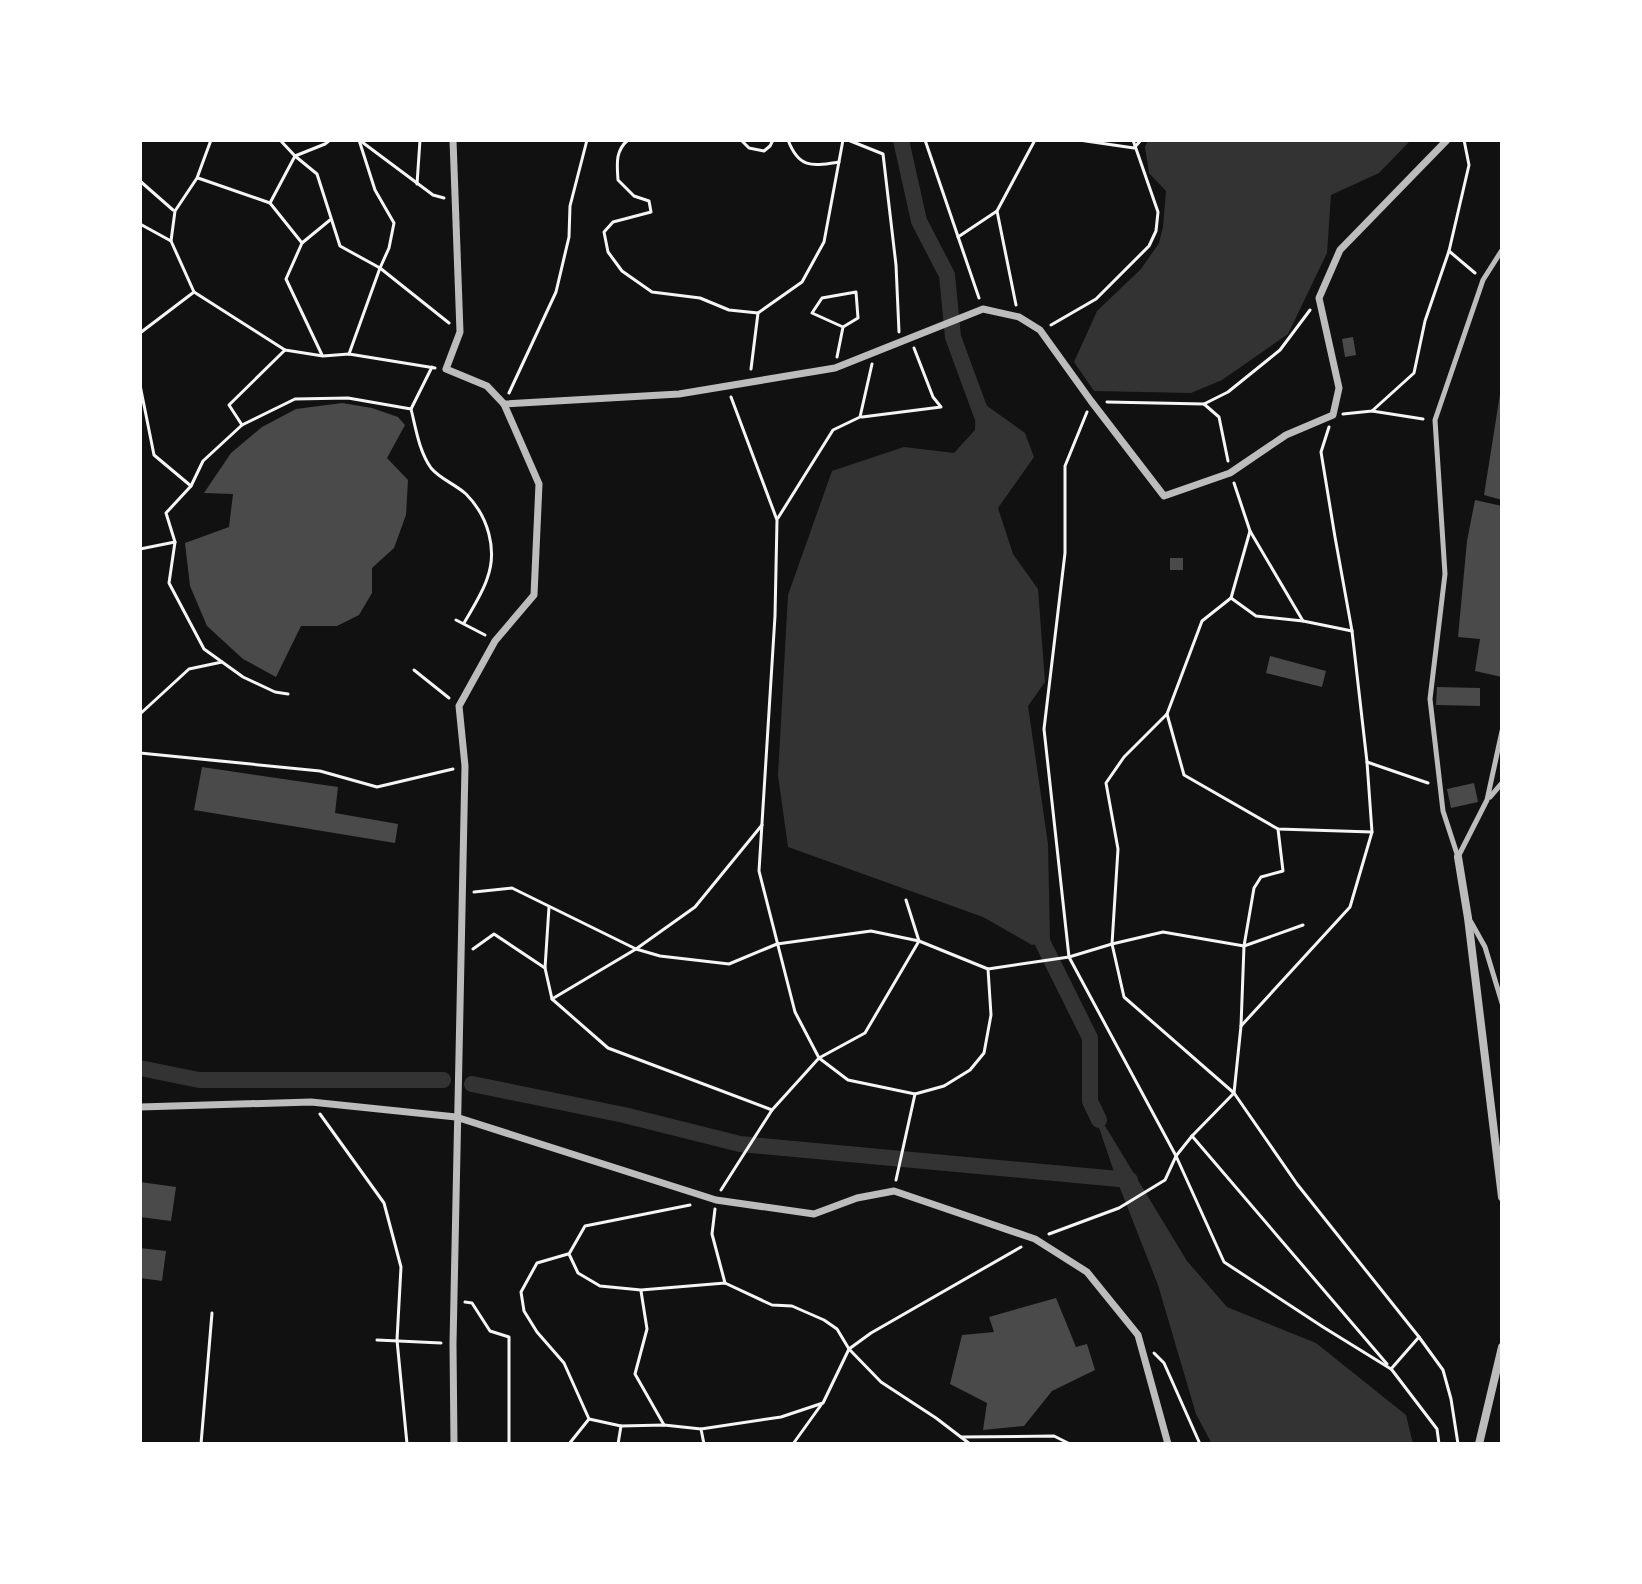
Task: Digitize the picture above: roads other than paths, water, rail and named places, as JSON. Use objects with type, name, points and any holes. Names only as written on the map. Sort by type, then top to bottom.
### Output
[{"type":"street","points":[[453,140],[460,332],[446,369],[487,386],[504,404],[539,484],[534,595],[495,641],[459,706],[464,767],[453,1300],[454,1444]]},
{"type":"street","points":[[504,404],[679,394],[835,368],[983,309],[1019,317],[1040,330],[1164,496],[1230,473],[1286,435],[1333,415],[1339,388],[1319,298],[1340,250],[1447,140]]},
{"type":"street","points":[[1458,857],[1502,1197]]},
{"type":"street","points":[[140,1107],[311,1102],[456,1117],[716,1200],[814,1214],[857,1198],[894,1191],[1035,1239],[1087,1272],[1138,1335],[1168,1444]]},
{"type":"street","points":[[1479,1444],[1502,1347]]},
{"type":"lane","points":[[1458,857],[1443,811],[1430,699],[1445,574],[1435,420],[1483,280],[1502,250]]},
{"type":"lane","points":[[1487,800],[1502,731]]},
{"type":"lane","points":[[1458,857],[1487,800],[1502,783]]},
{"type":"lane","points":[[1468,918],[1485,947],[1502,1003]]},
{"type":"waterway","points":[[901,140],[919,221],[947,275],[953,337],[982,416]]},
{"type":"waterway","points":[[1033,923],[1090,1038],[1090,1101],[1099,1120]]},
{"type":"waterway","points":[[140,1068],[199,1080],[443,1080]]},
{"type":"waterway","points":[[472,1084],[624,1115],[740,1144],[1130,1180]]}]
